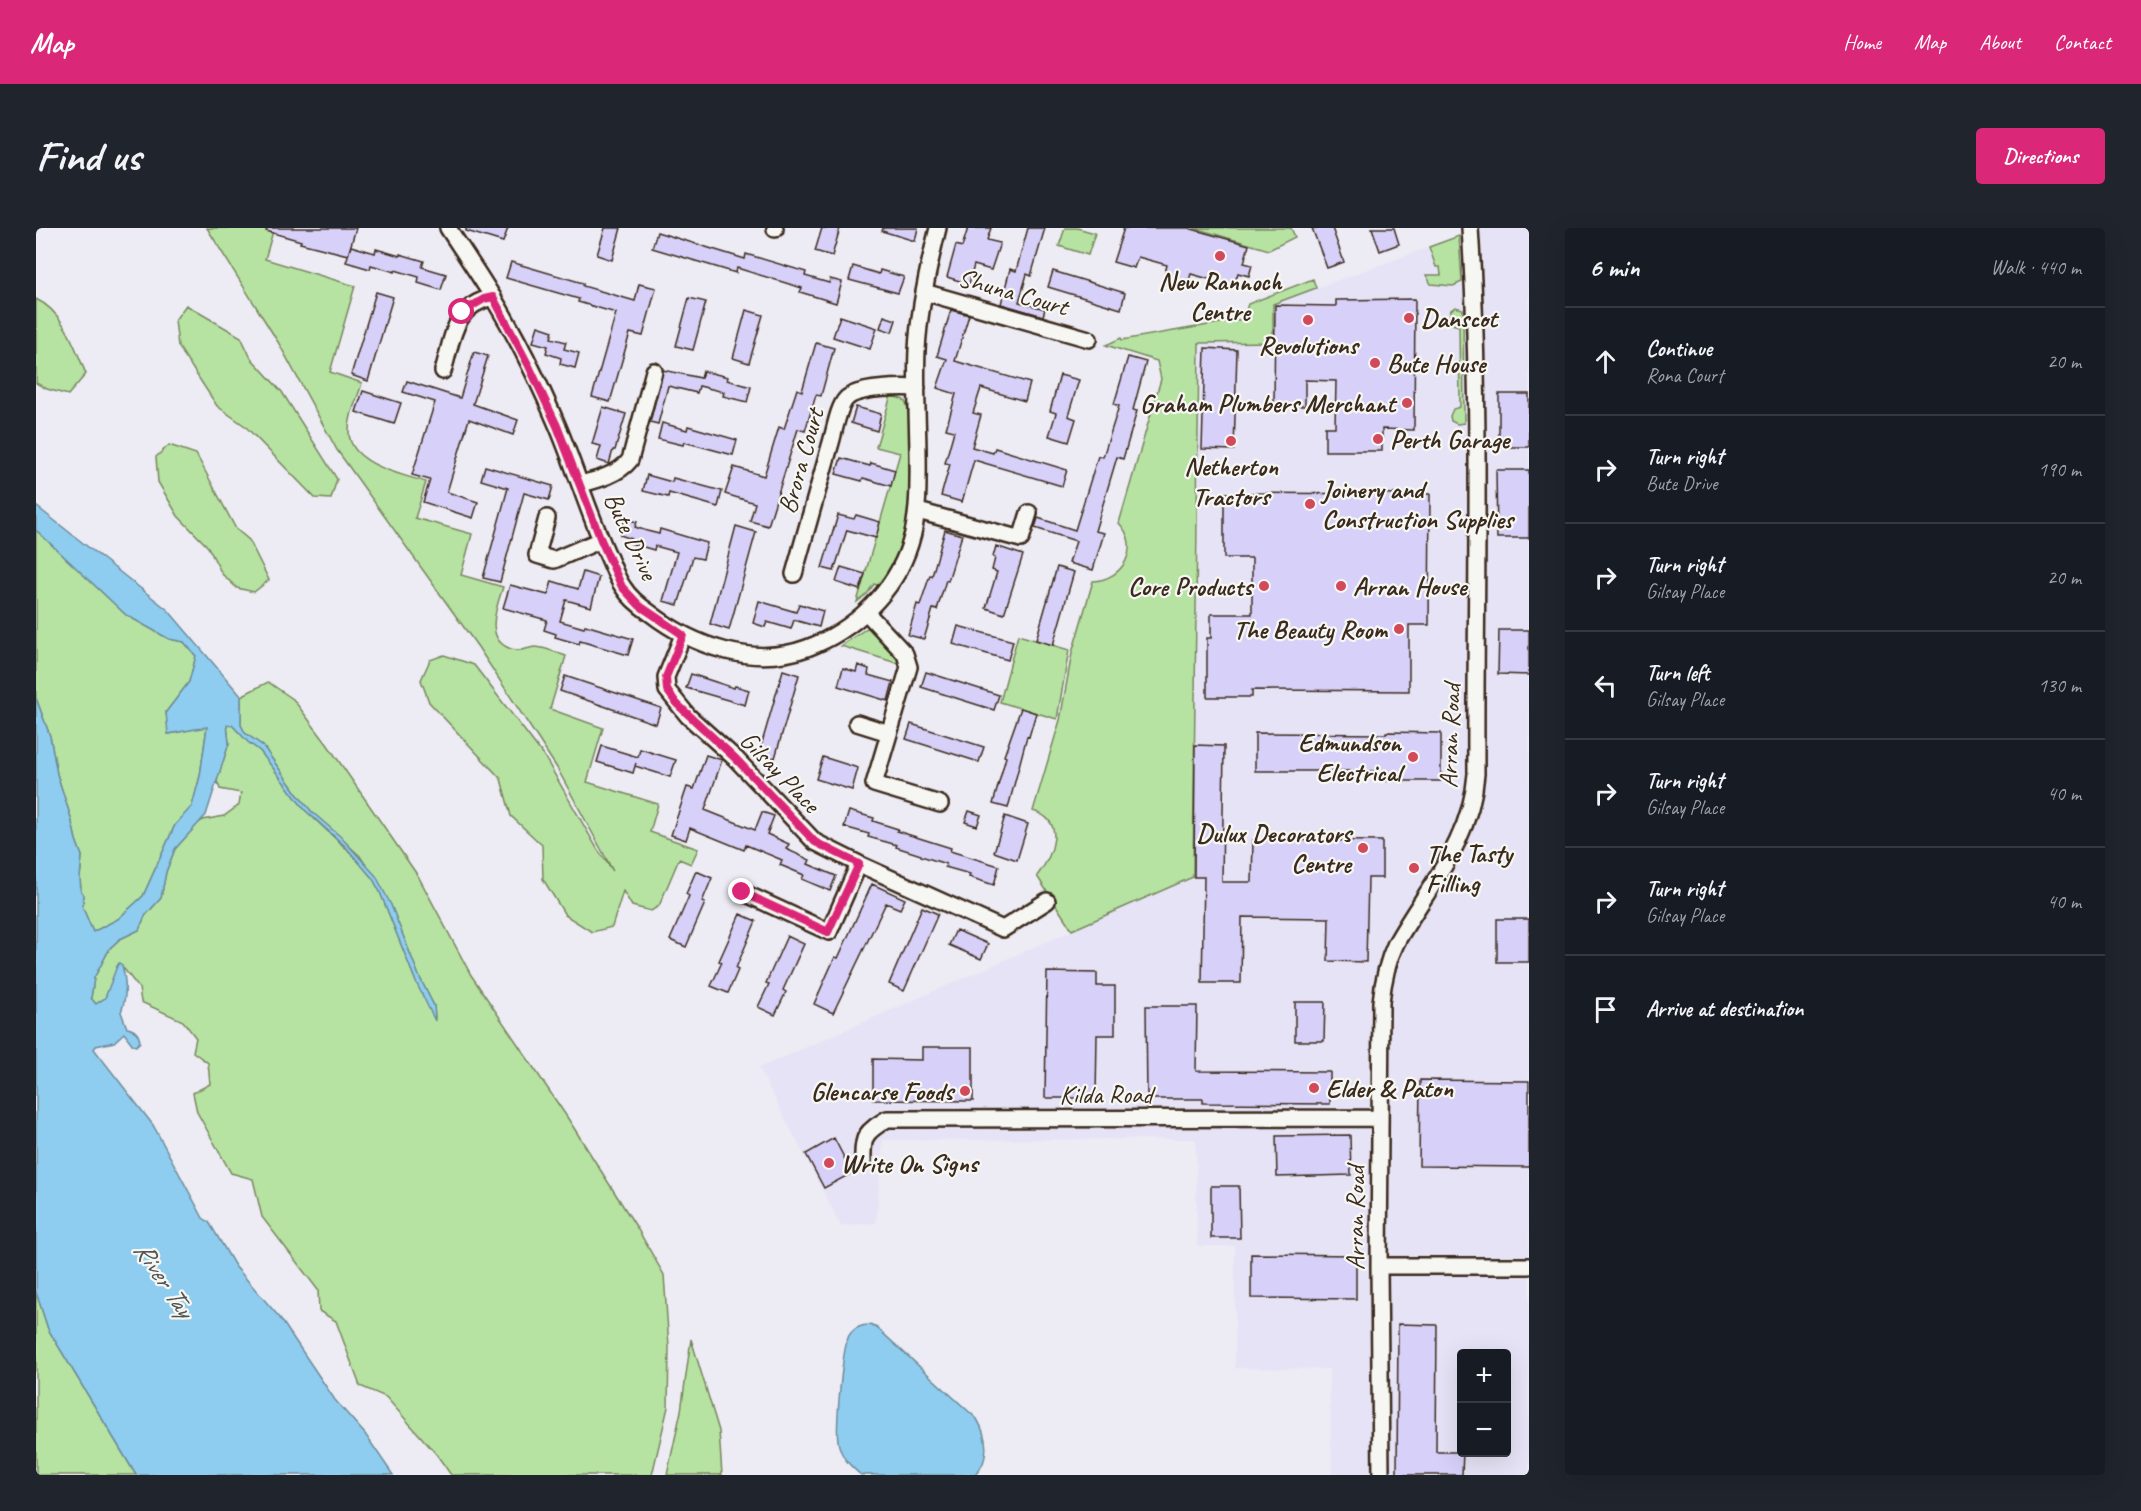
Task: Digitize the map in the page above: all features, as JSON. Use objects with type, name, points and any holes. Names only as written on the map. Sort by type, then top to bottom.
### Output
[{"type":"street","name":"Bute Drive","points":[[448,228],[493,297],[534,376],[557,426],[601,540],[622,587],[640,606],[683,635],[723,650],[742,654],[777,654],[799,651],[844,631],[866,612],[902,565],[910,546],[918,511],[917,350],[924,292],[938,228]]},
{"type":"street","name":"Arran Road","points":[[1381,1475],[1379,1266],[1381,1002],[1390,955],[1405,926],[1458,842],[1471,810],[1476,785],[1477,435],[1475,298],[1470,228]]},
{"type":"street","name":"Shuna Court","points":[[924,292],[1089,339]]},
{"type":"street","points":[[443,371],[462,312],[484,299],[493,297]]},
{"type":"street","points":[[581,484],[618,471],[630,460],[654,371]]},
{"type":"street","name":"Brora Court","points":[[794,574],[843,404],[853,394],[872,390],[918,388]]},
{"type":"street","points":[[918,511],[1021,539],[1029,513]]},
{"type":"street","points":[[547,518],[537,555],[554,560],[601,540]]},
{"type":"street","points":[[866,612],[905,654],[909,667],[874,784],[940,804]]},
{"type":"street","name":"Gilsay Place","points":[[683,635],[666,677],[667,690],[677,704],[736,759],[815,842],[1003,928],[1047,901]]},
{"type":"street","points":[[856,723],[889,733]]},
{"type":"street","points":[[742,892],[828,932],[859,864]]},
{"type":"street","name":"Kilda Road","points":[[863,1161],[862,1146],[868,1130],[887,1119],[1380,1118]]},
{"type":"street","points":[[1379,1266],[1529,1266]]},
{"type":"shaded area","points":[[1473,228],[1529,228],[1529,1475],[1332,1475],[1329,1369],[1235,1368],[1235,1246],[1197,1246],[1196,1139],[883,1140],[876,1223],[841,1226],[759,1068],[1194,877],[1200,343],[1273,342],[1273,304],[1465,234]]},
{"type":"green space","points":[[207,228],[274,228],[265,259],[355,286],[330,372],[362,383],[350,420],[351,443],[367,460],[392,472],[426,482],[415,518],[472,534],[461,575],[503,587],[497,604],[494,624],[495,633],[505,646],[516,650],[539,647],[566,656],[550,709],[603,728],[587,782],[658,804],[650,832],[698,849],[691,864],[679,859],[659,906],[651,911],[632,906],[623,891],[612,927],[592,932],[565,915],[543,879],[542,845],[511,816],[501,779],[429,702],[421,680],[430,660],[444,655],[474,665],[544,756],[598,850],[613,871],[557,768],[478,647],[337,450],[278,342]]},
{"type":"green space","points":[[1065,228],[1077,228],[1095,233],[1088,255],[1059,246]]},
{"type":"green space","points":[[1194,228],[1291,228],[1295,237],[1269,250]]},
{"type":"green space","points":[[1459,236],[1462,282],[1453,286],[1431,284],[1426,275],[1441,275],[1440,267],[1436,267],[1429,247]]},
{"type":"green space","points":[[1313,279],[1316,288],[1273,304],[1273,342],[1199,343],[1193,877],[1072,930],[1037,876],[1048,858],[1054,839],[1050,822],[1033,811],[1060,720],[1072,653],[1093,581],[1113,575],[1126,561],[1129,552],[1126,532],[1119,523],[1161,379],[1157,361],[1106,345],[1121,338],[1122,340],[1243,319],[1248,304]]},
{"type":"green space","points":[[36,299],[54,312],[61,321],[73,342],[86,374],[68,395],[36,383]]},
{"type":"green space","points":[[186,305],[241,337],[251,358],[282,392],[337,479],[331,499],[315,498],[245,426],[217,406],[178,346],[175,320]]},
{"type":"green space","points":[[1455,307],[1463,309],[1464,423],[1457,424],[1451,421],[1450,416],[1453,409],[1460,407],[1459,326],[1452,324],[1449,318],[1451,310]]},
{"type":"green space","points":[[891,395],[904,400],[910,416],[907,518],[898,551],[890,568],[879,586],[874,584],[857,602],[900,453],[876,447]]},
{"type":"green space","points":[[169,445],[196,454],[236,529],[249,540],[269,580],[254,592],[237,588],[222,574],[208,547],[178,516],[158,482],[156,457]]},
{"type":"green space","points":[[36,530],[126,615],[169,639],[184,642],[196,656],[189,682],[166,712],[169,734],[207,726],[200,776],[192,807],[175,825],[143,896],[118,919],[93,932],[82,906],[84,895],[81,891],[80,878],[82,856],[57,774],[50,736],[36,698]]},
{"type":"green space","points":[[867,628],[871,629],[894,651],[900,664],[841,646]]},
{"type":"green space","points":[[1018,635],[1069,650],[1057,719],[1000,702]]},
{"type":"green space","points":[[268,682],[293,699],[327,744],[418,876],[471,975],[567,1117],[664,1275],[669,1347],[668,1407],[652,1475],[451,1475],[437,1455],[386,1397],[360,1386],[336,1321],[319,1311],[318,1290],[262,1217],[253,1179],[231,1173],[197,1112],[193,1093],[210,1084],[208,1063],[193,1052],[196,1038],[183,1021],[141,1002],[139,988],[120,964],[105,998],[96,1004],[91,998],[94,978],[110,948],[120,939],[139,930],[145,916],[161,898],[166,872],[175,849],[198,823],[224,816],[239,805],[241,793],[220,789],[217,781],[229,743],[227,725],[232,725],[260,751],[305,810],[355,857],[373,879],[416,982],[435,1018],[434,1006],[419,976],[391,905],[360,856],[312,812],[263,746],[245,733],[241,725],[241,696]]},
{"type":"green space","points":[[36,1292],[48,1329],[136,1475],[36,1475]]},
{"type":"green space","points":[[691,1339],[719,1431],[722,1475],[667,1475],[681,1411]]},
{"type":"water","name":"River Tay","points":[[36,506],[168,610],[241,696],[241,725],[245,733],[263,746],[312,812],[341,837],[376,876],[391,905],[419,976],[434,1006],[435,1021],[416,982],[373,879],[345,846],[305,810],[260,751],[232,725],[227,725],[229,743],[206,815],[175,849],[166,872],[161,898],[145,916],[139,930],[120,939],[110,948],[94,978],[91,998],[96,1004],[105,998],[117,966],[119,963],[122,965],[125,988],[121,1012],[127,1028],[136,1032],[140,1042],[136,1046],[133,1045],[124,1033],[114,1042],[96,1046],[94,1049],[153,1125],[203,1218],[209,1222],[235,1266],[280,1318],[335,1400],[365,1434],[393,1475],[136,1475],[48,1329],[36,1292],[36,698],[50,736],[57,774],[82,856],[80,878],[81,891],[84,895],[82,906],[93,932],[118,919],[143,896],[175,825],[192,806],[200,776],[207,727],[168,734],[166,712],[189,682],[196,656],[184,642],[169,639],[126,615],[36,530]]},
{"type":"water","points":[[870,1325],[877,1328],[977,1419],[986,1447],[983,1462],[975,1475],[861,1475],[846,1460],[838,1441],[844,1353],[850,1334],[859,1327]]},
{"type":"building","points":[[267,228],[356,228],[348,255],[300,243],[301,241],[266,231]]},
{"type":"building","points":[[466,228],[508,228],[503,242],[466,231]]},
{"type":"building","points":[[605,228],[621,228],[612,260],[597,255]]},
{"type":"building","points":[[822,228],[840,228],[832,256],[815,251]]},
{"type":"building","points":[[883,228],[918,228],[915,241],[882,231]]},
{"type":"building","points":[[968,228],[991,228],[987,240],[1000,243],[991,270],[974,265],[969,284],[947,277],[956,245],[962,247]]},
{"type":"building","points":[[1028,228],[1045,228],[1031,276],[1027,274],[1019,302],[1045,309],[1043,316],[1001,304],[1010,269],[1016,271]]},
{"type":"building","name":"New Rannoch Centre","points":[[1124,228],[1188,228],[1249,245],[1244,263],[1252,265],[1249,276],[1238,273],[1234,286],[1191,274],[1188,283],[1164,277],[1167,265],[1138,257],[1134,268],[1113,262]]},
{"type":"building","points":[[1312,228],[1332,228],[1344,262],[1327,268]]},
{"type":"building","points":[[1372,228],[1394,228],[1399,244],[1380,251]]},
{"type":"building","points":[[657,232],[745,259],[746,254],[806,272],[805,276],[829,283],[830,279],[842,282],[836,303],[800,292],[802,288],[737,268],[736,273],[652,248]]},
{"type":"building","points":[[351,246],[375,253],[376,249],[424,261],[422,267],[446,274],[441,290],[418,283],[419,277],[371,265],[370,269],[346,262]]},
{"type":"building","points":[[511,262],[635,301],[639,284],[656,288],[643,336],[630,333],[610,402],[592,397],[616,313],[578,302],[579,299],[506,278]]},
{"type":"building","points":[[853,266],[879,274],[880,270],[904,277],[898,293],[849,280]]},
{"type":"building","points":[[1053,271],[1125,293],[1121,309],[1048,287]]},
{"type":"building","points":[[376,292],[393,297],[368,381],[351,375]]},
{"type":"building","points":[[689,298],[706,302],[693,350],[676,346]]},
{"type":"building","name":"Bute House","points":[[1415,299],[1414,430],[1382,429],[1382,451],[1325,451],[1325,427],[1335,427],[1336,381],[1305,380],[1305,406],[1274,406],[1275,305],[1336,306],[1336,300]]},
{"type":"building","points":[[746,310],[763,315],[749,363],[733,358]]},
{"type":"building","points":[[951,310],[969,315],[955,361],[1030,383],[1025,401],[981,388],[973,413],[981,415],[972,447],[993,453],[995,448],[1067,470],[1062,486],[974,460],[962,502],[941,496],[950,464],[945,463],[954,431],[946,429],[956,394],[937,388],[947,359],[937,356]]},
{"type":"building","points":[[840,316],[877,328],[870,349],[833,337]]},
{"type":"building","points":[[884,316],[896,320],[892,332],[880,328]]},
{"type":"building","points":[[538,326],[553,331],[551,338],[566,342],[564,349],[579,353],[575,368],[560,364],[561,358],[546,353],[548,346],[533,342]]},
{"type":"building","points":[[816,343],[834,348],[821,396],[816,395],[805,431],[798,429],[768,526],[750,521],[755,503],[725,494],[734,467],[764,476],[779,427],[784,429],[797,389],[802,391]]},
{"type":"building","points":[[1205,348],[1237,350],[1234,450],[1202,449]]},
{"type":"building","points":[[474,352],[488,356],[473,404],[518,420],[513,435],[469,419],[447,492],[478,502],[473,518],[423,502],[430,480],[412,475],[435,402],[403,392],[407,381],[460,398]]},
{"type":"building","points":[[1128,357],[1146,362],[1133,410],[1137,411],[1123,459],[1117,457],[1095,531],[1104,533],[1093,570],[1069,563],[1076,541],[1035,528],[1038,518],[1075,530],[1098,456],[1103,457],[1119,406],[1114,404]]},
{"type":"building","points":[[663,370],[701,378],[703,371],[728,377],[727,380],[751,387],[747,402],[723,396],[724,392],[699,386],[697,393],[668,386],[658,424],[650,422]]},
{"type":"building","points":[[1060,375],[1079,380],[1068,416],[1076,419],[1069,442],[1049,436],[1056,413],[1050,411]]},
{"type":"building","points":[[363,391],[401,403],[394,424],[356,412]]},
{"type":"building","points":[[1499,394],[1529,394],[1529,447],[1499,447]]},
{"type":"building","points":[[603,407],[626,414],[609,464],[597,460],[601,446],[592,444]]},
{"type":"building","points":[[856,407],[881,414],[877,431],[851,423]]},
{"type":"building","points":[[662,423],[687,430],[688,426],[737,440],[733,455],[684,442],[683,445],[658,439]]},
{"type":"building","points":[[841,458],[895,470],[891,486],[863,478],[862,481],[836,474]]},
{"type":"building","points":[[485,466],[553,486],[549,500],[524,493],[500,582],[483,578],[508,488],[481,480]]},
{"type":"building","points":[[1496,470],[1529,470],[1529,538],[1497,538]]},
{"type":"building","points":[[647,475],[672,482],[673,478],[722,491],[718,507],[669,493],[668,497],[643,491]]},
{"type":"building","name":"Arran House","points":[[1224,493],[1430,494],[1429,625],[1409,625],[1409,691],[1252,690],[1252,697],[1207,697],[1207,638],[1211,638],[1211,614],[1252,614],[1252,558],[1224,558]]},
{"type":"building","points":[[838,515],[854,519],[856,515],[880,522],[876,538],[847,530],[834,571],[822,568]]},
{"type":"building","points":[[625,519],[637,522],[635,527],[647,531],[659,534],[660,529],[707,543],[703,559],[693,557],[678,605],[663,601],[677,552],[655,546],[654,550],[630,543],[632,539],[620,535]]},
{"type":"building","points":[[736,526],[756,532],[729,630],[710,624]]},
{"type":"building","points":[[945,530],[962,535],[948,581],[946,580],[937,610],[933,609],[924,639],[908,635],[917,604],[920,605],[930,575],[932,576]]},
{"type":"building","points":[[996,546],[1023,555],[1004,614],[986,608],[997,572],[992,570]]},
{"type":"building","points":[[841,567],[865,574],[860,590],[836,582]]},
{"type":"building","points":[[1057,567],[1074,572],[1053,645],[1036,640]]},
{"type":"building","points":[[583,572],[599,577],[591,607],[566,600],[560,621],[584,628],[585,625],[633,639],[628,655],[580,641],[579,644],[555,637],[556,634],[544,630],[547,620],[503,608],[510,585],[548,595],[552,581],[578,589]]},
{"type":"building","points":[[759,601],[796,612],[799,604],[823,611],[819,627],[794,620],[791,629],[767,622],[765,627],[753,623]]},
{"type":"building","points":[[958,626],[1013,641],[1008,660],[953,644]]},
{"type":"building","points":[[1499,630],[1529,630],[1529,675],[1498,674]]},
{"type":"building","points":[[858,665],[869,669],[868,675],[893,682],[888,701],[838,686],[843,668],[856,672]]},
{"type":"building","points":[[783,670],[799,675],[775,758],[759,753]]},
{"type":"building","points":[[926,672],[999,695],[994,710],[921,687]]},
{"type":"building","points":[[691,674],[734,688],[735,686],[749,690],[745,705],[686,688]]},
{"type":"building","points":[[565,676],[661,708],[656,724],[560,691]]},
{"type":"building","points":[[1021,708],[1036,713],[1029,737],[1027,736],[1008,808],[993,804],[1006,757],[1004,756]]},
{"type":"building","points":[[911,724],[984,747],[979,762],[906,739]]},
{"type":"building","points":[[1386,732],[1441,733],[1441,781],[1385,781],[1385,771],[1255,771],[1255,733],[1386,734]]},
{"type":"building","points":[[1195,745],[1224,746],[1222,882],[1252,882],[1253,840],[1382,841],[1382,878],[1368,878],[1366,962],[1328,961],[1329,918],[1242,917],[1241,983],[1202,983],[1204,877],[1194,877]]},
{"type":"building","points":[[602,746],[638,757],[640,749],[676,760],[670,777],[635,766],[633,773],[597,762]]},
{"type":"building","points":[[706,755],[722,760],[705,810],[755,830],[762,812],[774,816],[767,834],[789,844],[786,849],[810,860],[808,864],[836,876],[830,891],[802,879],[804,875],[780,865],[782,860],[746,845],[744,850],[690,828],[686,840],[671,835],[687,787],[694,789]]},
{"type":"building","points":[[823,757],[858,768],[852,790],[816,779]]},
{"type":"building","points":[[849,811],[874,818],[873,821],[898,829],[897,831],[951,848],[950,851],[999,866],[994,885],[969,877],[970,874],[945,867],[946,864],[896,847],[897,845],[868,837],[869,834],[844,827]]},
{"type":"building","points":[[969,811],[981,815],[977,826],[965,822]]},
{"type":"building","points":[[1005,816],[1028,824],[1017,860],[994,852]]},
{"type":"building","points":[[696,871],[712,878],[702,902],[705,903],[686,947],[670,940],[689,896],[686,894]]},
{"type":"building","points":[[872,884],[905,899],[900,909],[886,903],[833,1013],[814,1004]]},
{"type":"building","points":[[922,907],[938,914],[904,991],[889,984]]},
{"type":"building","points":[[740,914],[756,921],[728,993],[711,986],[722,962],[719,961]]},
{"type":"building","points":[[1497,919],[1529,919],[1529,962],[1497,962]]},
{"type":"building","points":[[956,930],[988,944],[981,959],[949,945]]},
{"type":"building","points":[[787,936],[804,944],[783,990],[786,992],[775,1015],[758,1007]]},
{"type":"building","points":[[1047,972],[1097,973],[1097,986],[1115,986],[1115,1035],[1097,1035],[1096,1098],[1045,1098]]},
{"type":"building","points":[[1295,1002],[1325,1002],[1324,1041],[1295,1041]]},
{"type":"building","points":[[1146,1006],[1197,1006],[1196,1071],[1330,1072],[1330,1104],[1203,1103],[1203,1099],[1147,1099]]},
{"type":"building","points":[[922,1047],[973,1047],[973,1101],[873,1100],[873,1059],[922,1060]]},
{"type":"building","points":[[1420,1080],[1529,1081],[1529,1167],[1419,1166]]},
{"type":"building","points":[[1350,1135],[1351,1175],[1277,1177],[1276,1136]]},
{"type":"building","name":"Write On Signs","points":[[834,1138],[852,1173],[824,1188],[806,1154]]},
{"type":"building","points":[[1211,1186],[1239,1186],[1240,1238],[1211,1238]]},
{"type":"building","points":[[1251,1254],[1356,1255],[1356,1299],[1251,1298]]},
{"type":"building","points":[[1398,1324],[1437,1325],[1436,1452],[1457,1452],[1457,1457],[1463,1457],[1462,1475],[1397,1475]]},
{"type":"place","name":"New Rannoch Centre","points":[[1220,256]]},
{"type":"place","name":"Danscot","points":[[1409,318]]},
{"type":"place","name":"Revolutions","points":[[1308,320]]},
{"type":"place","name":"Bute House","points":[[1375,363]]},
{"type":"place","name":"Graham Plumbers Merchant","points":[[1407,403]]},
{"type":"place","name":"Perth Garage","points":[[1378,439]]},
{"type":"place","name":"Netherton Tractors","points":[[1231,441]]},
{"type":"place","name":"Joinery and Construction Supplies","points":[[1310,504]]},
{"type":"place","name":"Core Products","points":[[1264,586]]},
{"type":"place","name":"Arran House","points":[[1341,586]]},
{"type":"place","name":"The Beauty Room","points":[[1399,629]]},
{"type":"place","name":"Edmundson Electrical","points":[[1413,757]]},
{"type":"place","name":"Dulux Decorators Centre","points":[[1363,848]]},
{"type":"place","name":"The Tasty Filling","points":[[1414,868]]},
{"type":"place","name":"Elder & Paton","points":[[1314,1088]]},
{"type":"place","name":"Glencarse Foods","points":[[965,1091]]},
{"type":"place","name":"Write On Signs","points":[[829,1163]]},
{"type":"route","points":[[462,312],[484,299],[493,297],[557,426],[601,540],[622,587],[640,606],[683,635],[666,677],[667,690],[677,704],[736,759],[815,842],[859,864],[828,932],[742,892]]}]
